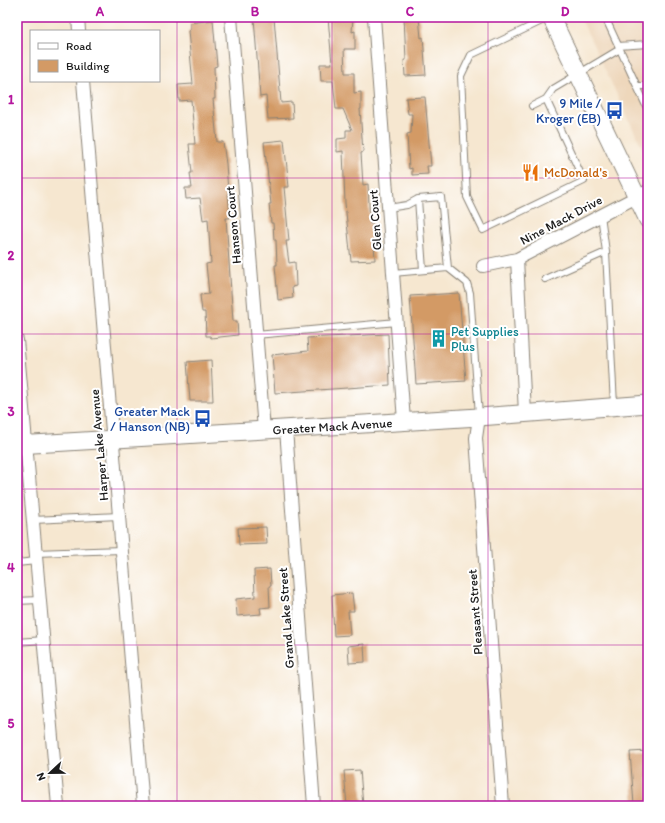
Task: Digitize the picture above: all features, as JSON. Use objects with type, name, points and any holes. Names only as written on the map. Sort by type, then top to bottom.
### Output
[{"type":"street","points":[[78,17],[79,30]]},
{"type":"street","name":"Hanson Court","points":[[230,17],[264,430]]},
{"type":"street","name":"Glen Court","points":[[374,17],[404,421]]},
{"type":"street","points":[[551,17],[579,75],[642,194],[648,220]]},
{"type":"street","name":"Harper Lake Avenue","points":[[83,82],[143,806]]},
{"type":"street","name":"Nine Mack Drive","points":[[483,266],[517,258],[642,194]]},
{"type":"street","points":[[517,258],[525,413]]},
{"type":"street","points":[[17,340],[22,445],[33,520],[58,806]]},
{"type":"street","name":"Greater Mack Avenue","points":[[22,445],[479,417],[648,404]]},
{"type":"street","name":"Pleasant Street","points":[[479,417],[476,438],[503,806]]},
{"type":"street","name":"Grand Lake Street","points":[[286,429],[314,806]]},
{"type":"lane","points":[[546,99],[584,181],[483,230],[467,197],[461,76],[471,55],[551,17]]},
{"type":"lane","points":[[605,17],[648,110]]},
{"type":"lane","points":[[532,106],[546,99],[553,89],[579,75],[619,48],[648,44]]},
{"type":"lane","points":[[637,86],[648,86]]},
{"type":"lane","points":[[388,208],[407,205],[418,199],[441,196],[448,268]]},
{"type":"lane","points":[[418,199],[423,270]]},
{"type":"lane","points":[[601,215],[606,252],[614,407]]},
{"type":"lane","points":[[545,280],[606,252]]},
{"type":"lane","points":[[393,273],[448,268],[467,283],[470,293],[479,417]]},
{"type":"lane","points":[[256,335],[397,322]]},
{"type":"lane","points":[[33,520],[119,516]]},
{"type":"lane","points":[[17,563],[36,557],[122,550]]},
{"type":"lane","points":[[17,601],[39,600]]},
{"type":"lane","points":[[17,642],[44,640]]},
{"type":"shaded area","points":[[580,17],[648,17],[648,160]]},
{"type":"building","points":[[274,17],[281,103],[292,102],[293,118],[268,119],[266,96],[260,97],[254,18]]},
{"type":"building","points":[[328,17],[353,17],[352,32],[355,31],[355,49],[344,49],[345,73],[354,73],[354,93],[361,92],[360,109],[363,152],[361,153],[363,185],[368,184],[370,224],[373,224],[375,260],[351,261],[345,203],[343,151],[337,152],[337,139],[346,138],[346,130],[352,130],[343,109],[336,109],[333,81],[321,81],[320,64],[332,64]]},
{"type":"building","points":[[404,17],[419,17],[421,38],[423,37],[426,75],[405,76],[404,60],[406,60]]},
{"type":"building","points":[[213,20],[217,66],[214,67],[215,99],[213,99],[217,142],[223,142],[226,164],[230,218],[226,218],[233,321],[237,321],[238,335],[211,338],[210,336],[206,336],[205,312],[202,312],[200,295],[209,294],[206,264],[211,263],[208,219],[203,220],[200,198],[186,199],[185,188],[192,188],[189,144],[195,144],[191,100],[179,101],[178,85],[193,84],[188,31],[190,30],[190,23]]},
{"type":"building","points":[[425,97],[431,166],[427,166],[428,174],[412,175],[412,168],[409,169],[407,134],[411,133],[412,114],[408,114],[406,98]]},
{"type":"building","points":[[284,140],[289,187],[284,187],[289,241],[286,241],[289,263],[295,262],[296,286],[292,287],[293,298],[278,300],[275,265],[277,265],[276,240],[274,240],[273,223],[271,223],[269,204],[271,204],[264,142]]},
{"type":"building","name":"Pet Supplies Plus","points":[[459,293],[466,381],[416,384],[410,296]]},
{"type":"building","points":[[388,334],[390,385],[275,393],[272,355],[308,351],[307,338]]},
{"type":"building","points":[[211,360],[213,401],[190,401],[187,362]]},
{"type":"building","points":[[266,527],[267,544],[239,545],[238,528]]},
{"type":"building","points":[[270,569],[270,607],[260,608],[261,614],[237,616],[236,599],[255,597],[254,570]]},
{"type":"building","points":[[352,593],[354,611],[348,611],[350,635],[334,636],[332,595]]},
{"type":"building","points":[[364,644],[365,662],[349,663],[348,646]]},
{"type":"building","points":[[648,751],[648,805],[634,805],[630,752]]},
{"type":"building","points":[[360,770],[363,806],[347,806],[344,771]]},
{"type":"place","name":"9 Mile / Kroger (EB)","points":[[614,110]]},
{"type":"place","name":"McDonald's","points":[[531,172]]},
{"type":"place","name":"Pet Supplies Plus","points":[[438,338]]},
{"type":"place","name":"Greater Mack / Hanson (NB)","points":[[203,418]]}]
